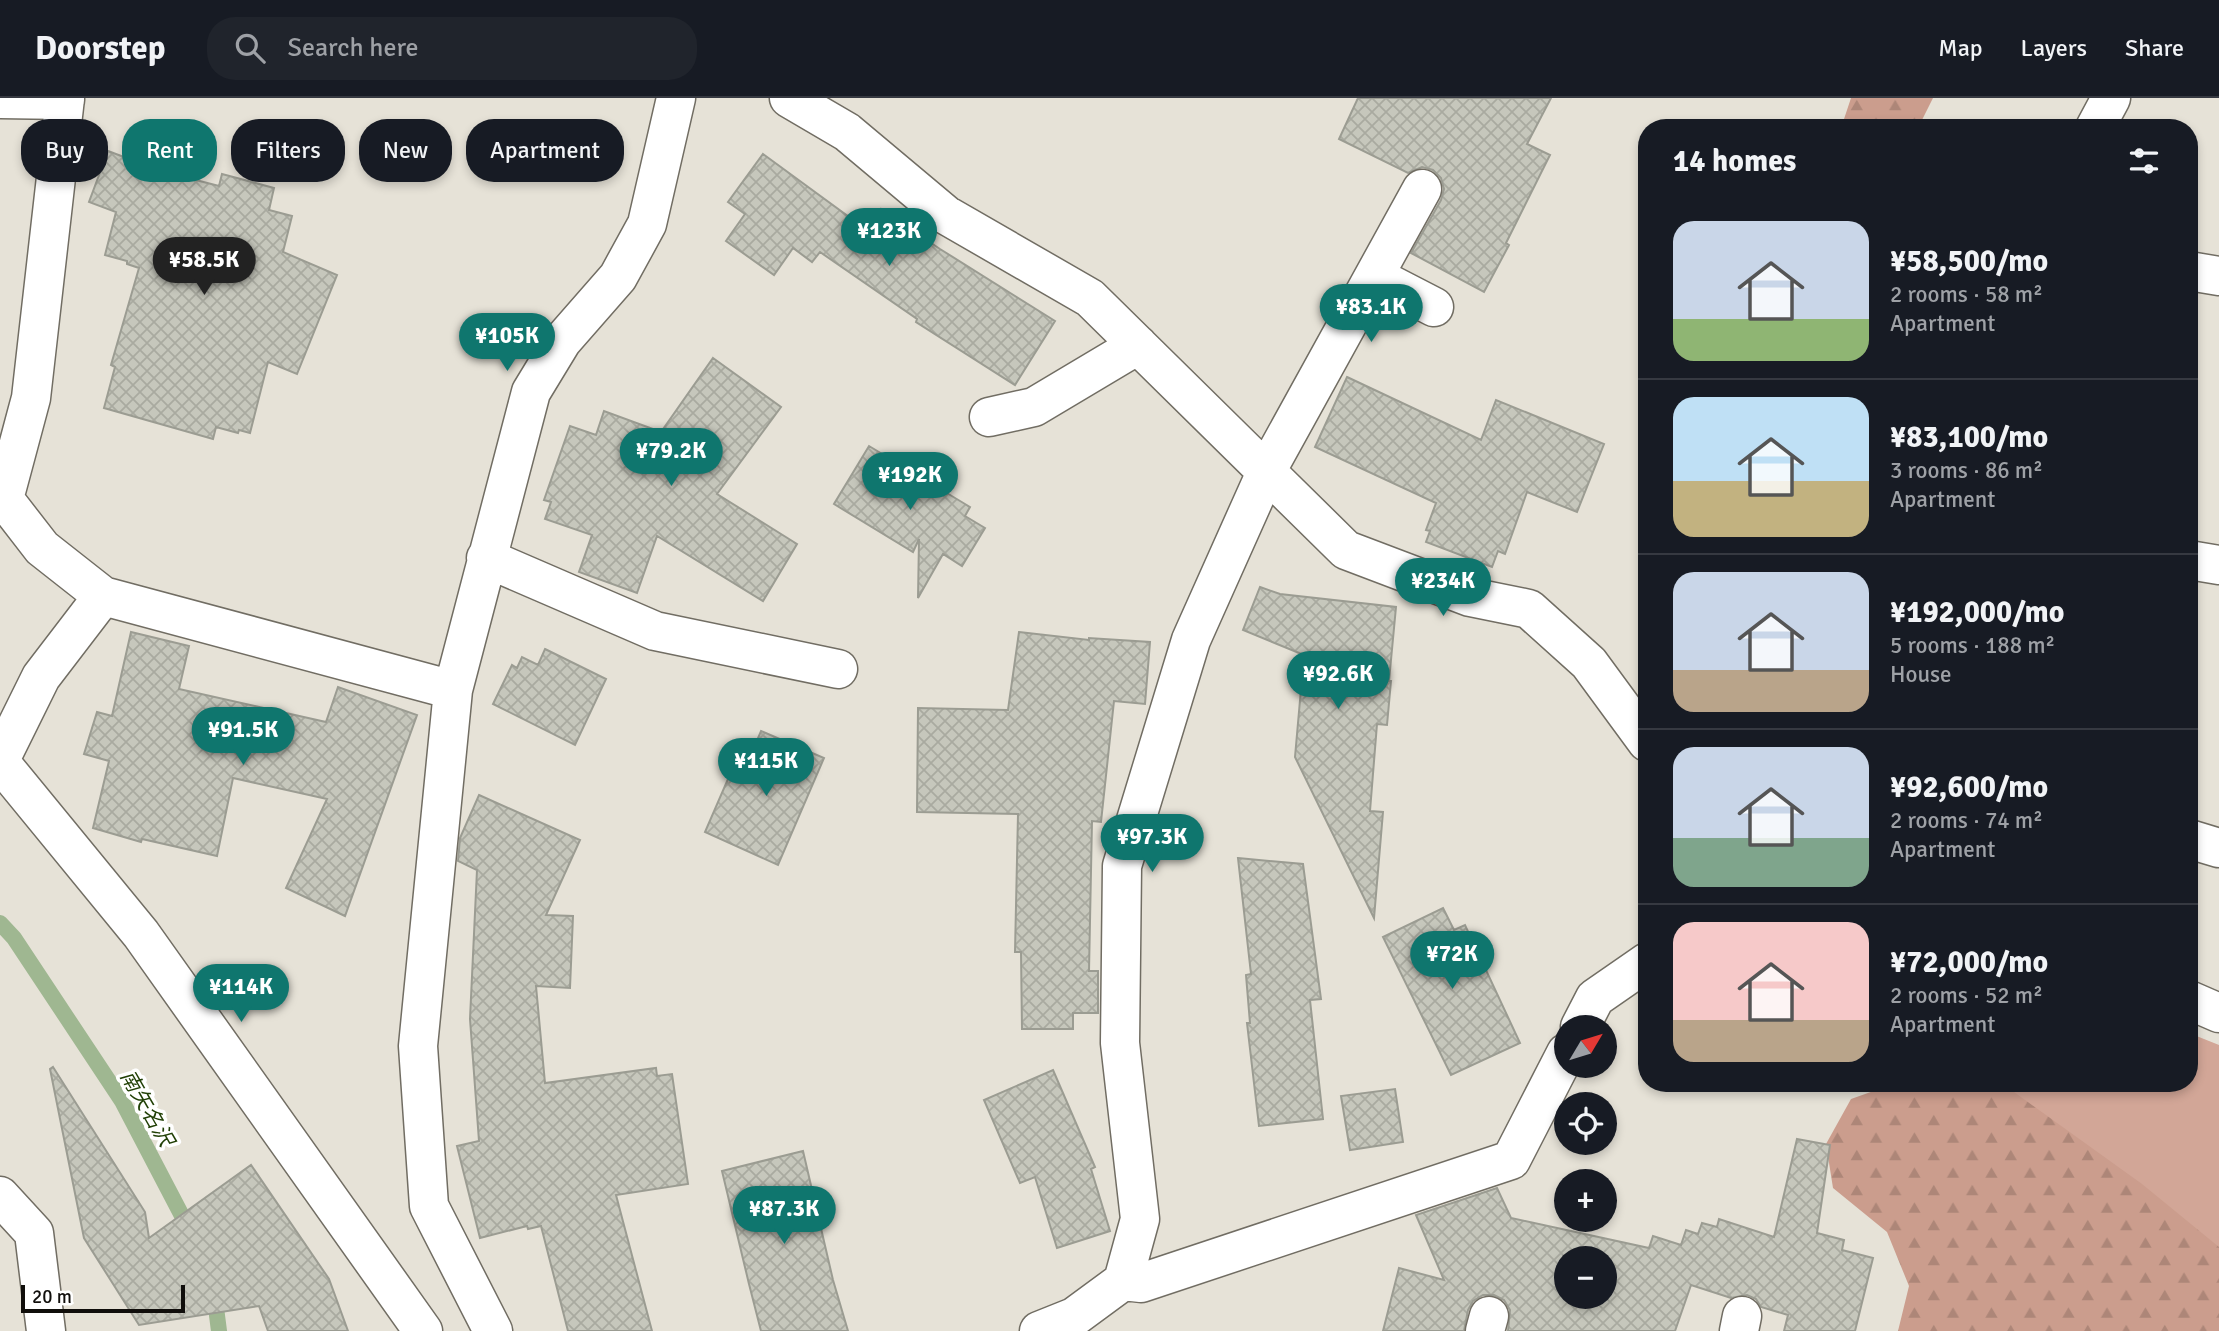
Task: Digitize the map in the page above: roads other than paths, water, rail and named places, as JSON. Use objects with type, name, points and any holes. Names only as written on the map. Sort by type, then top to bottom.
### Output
[{"type":"street","points":[[493,1331],[429,1206],[418,1046],[453,690],[531,392],[562,341],[618,277],[647,224],[676,98]]},
{"type":"street","points":[[789,98],[847,132],[946,215],[1090,298],[1268,470],[1346,550],[1470,597],[1529,609],[1589,663],[1638,730]]},
{"type":"street","points":[[2100,119],[2111,98]]},
{"type":"street","points":[[0,99],[65,99],[31,398],[4,499],[42,548],[103,596],[453,690]]},
{"type":"street","points":[[1039,1331],[1074,1317],[1123,1281],[1140,1219],[1120,1044],[1122,866],[1191,640],[1268,470],[1422,188]]},
{"type":"street","points":[[2198,272],[2219,276]]},
{"type":"street","points":[[1374,276],[1434,307]]},
{"type":"street","points":[[989,417],[1034,407],[1139,345]]},
{"type":"street","points":[[486,558],[655,631],[838,669]]},
{"type":"street","points":[[2198,562],[2219,565]]},
{"type":"street","points":[[103,596],[41,677],[0,761],[141,934],[423,1331]]},
{"type":"street","points":[[2198,842],[2219,848]]},
{"type":"street","points":[[1586,1015],[1595,998],[1638,968]]},
{"type":"street","points":[[2198,1003],[2219,1013]]},
{"type":"street","points":[[1123,1281],[1141,1283],[1511,1160],[1554,1077]]},
{"type":"street","points":[[0,1196],[34,1233],[46,1331]]},
{"type":"waterway","name":"南矢名沢","points":[[0,923],[14,938],[122,1101],[191,1233]]},
{"type":"waterway","name":"南矢名沢","points":[[214,1292],[219,1331]]}]
